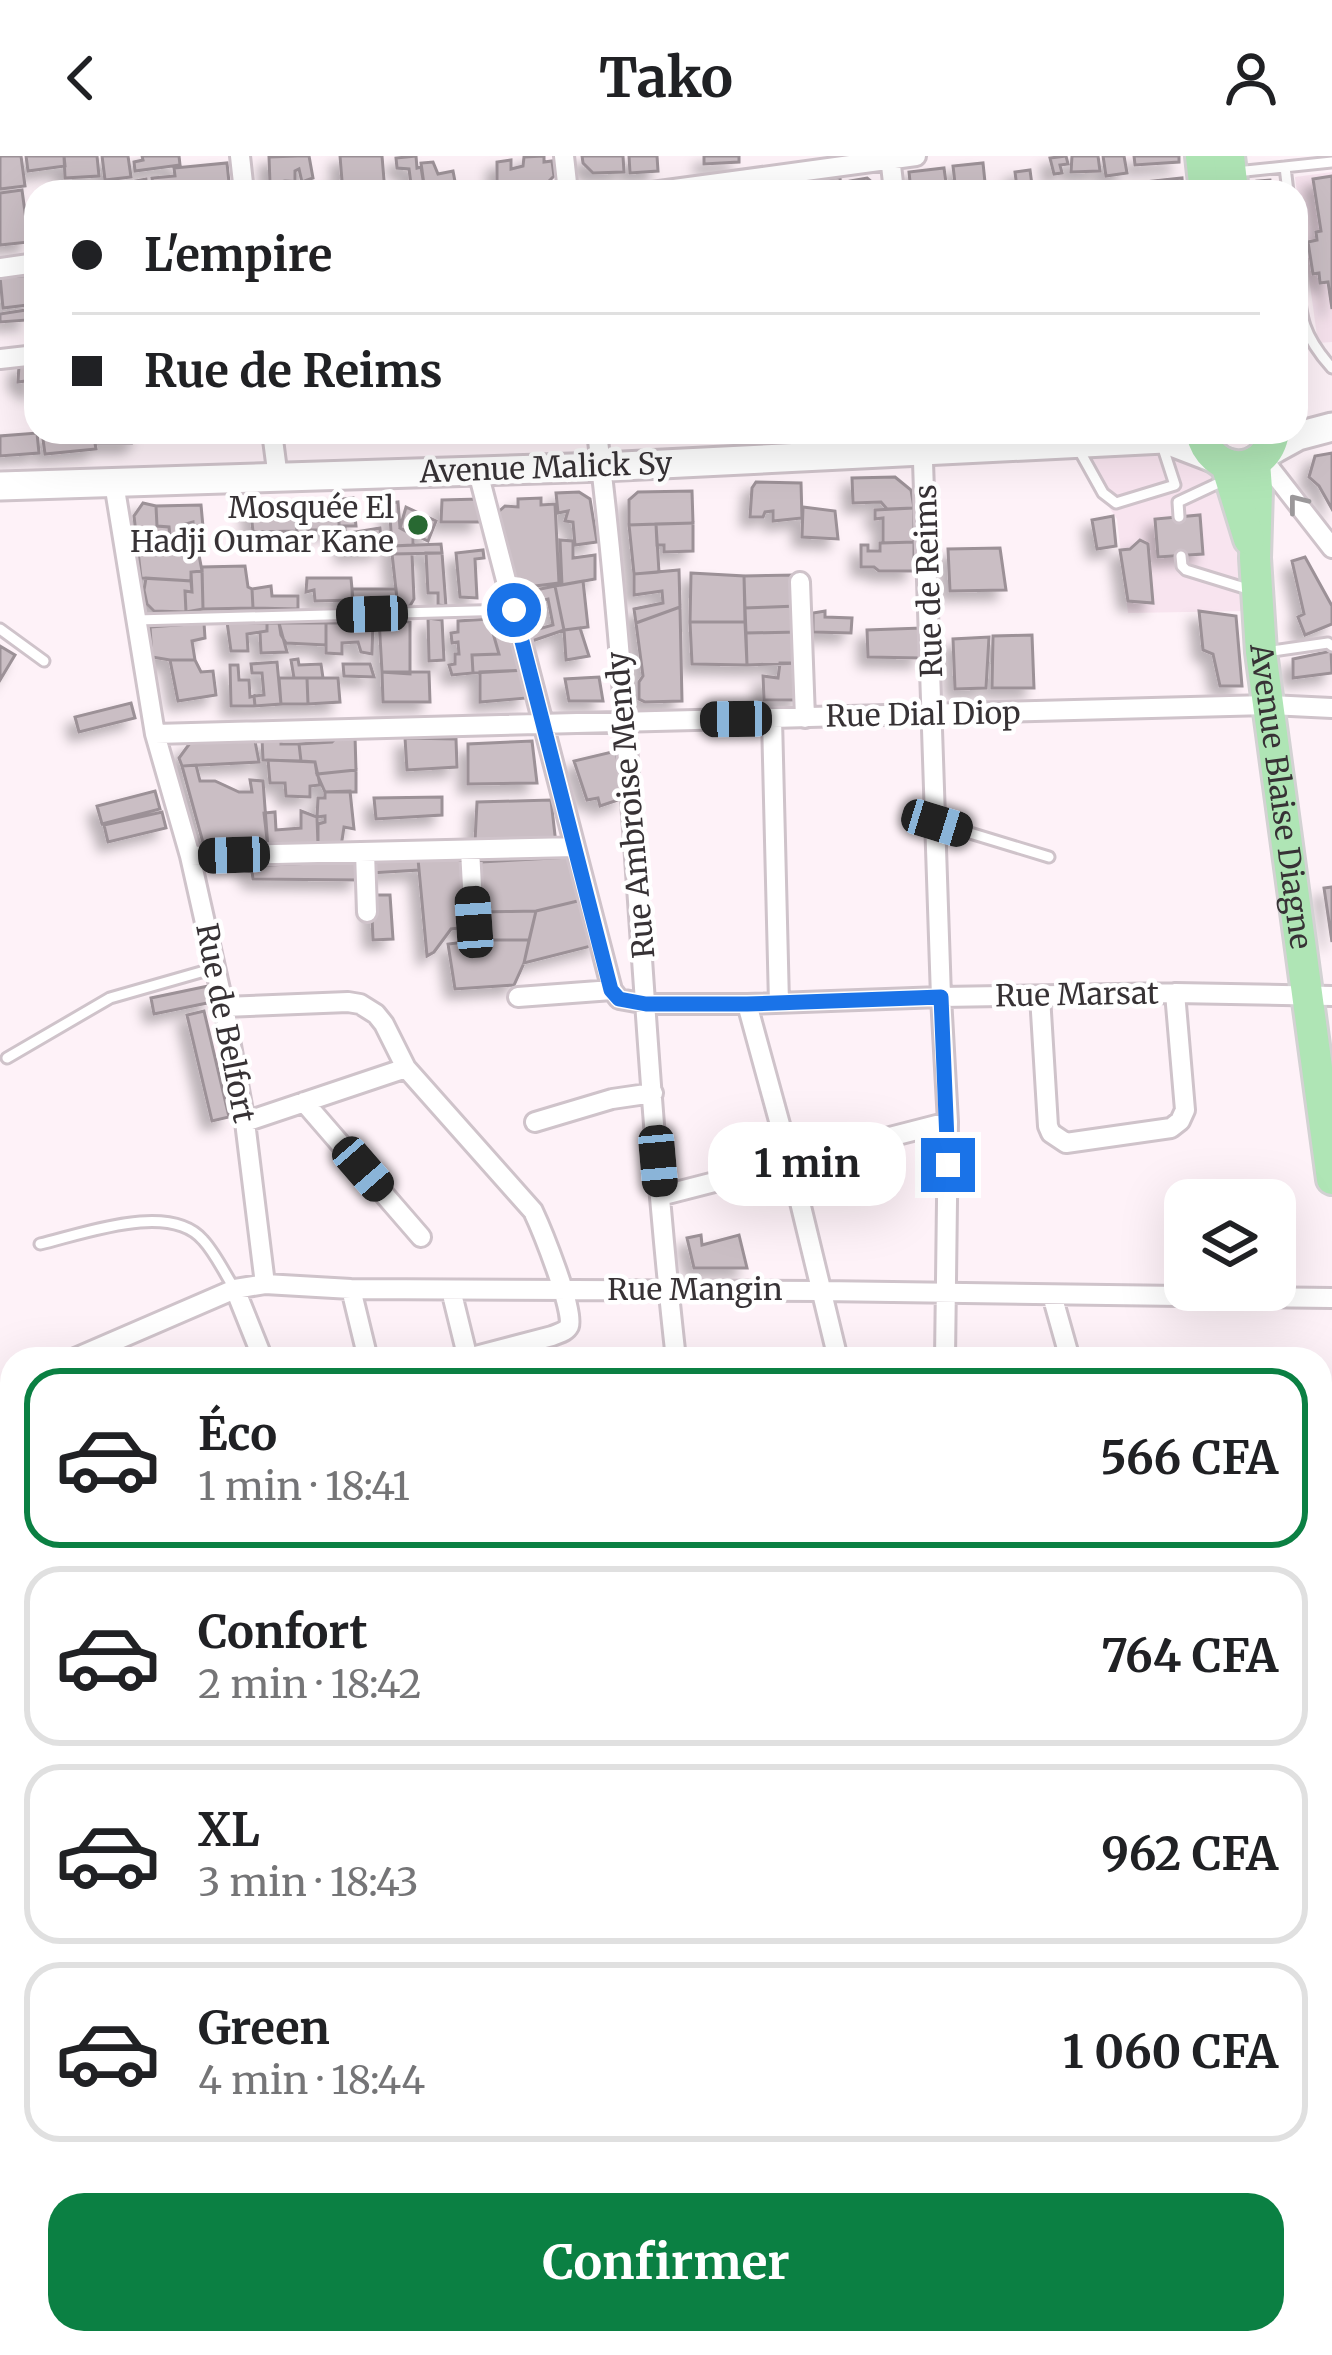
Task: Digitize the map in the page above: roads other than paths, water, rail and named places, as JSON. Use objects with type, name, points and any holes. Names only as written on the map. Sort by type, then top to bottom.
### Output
[{"type":"main road","points":[[1202,156],[1224,178]]},
{"type":"main road","name":"Avenue Malick Sy","points":[[0,486],[602,467],[898,444]]},
{"type":"main road","name":"Avenue Malick Sy","points":[[1196,444],[1241,455]]},
{"type":"main road","points":[[1241,455],[1274,444]]},
{"type":"main road","name":"Avenue Blaise Diagne","points":[[1241,455],[1268,705],[1319,995],[1332,1179]]},
{"type":"street","points":[[736,180],[916,156]]},
{"type":"street","points":[[274,444],[278,478]]},
{"type":"street","name":"Rue Ambroise Mendy","points":[[599,444],[626,721],[675,1347]]},
{"type":"street","name":"Rue de Reims","points":[[924,444],[948,1122],[946,1347]]},
{"type":"street","points":[[1241,455],[1332,548]]},
{"type":"street","points":[[478,472],[611,990],[518,997]]},
{"type":"street","name":"Rue de Belfort","points":[[114,483],[155,734],[190,856],[224,1007],[245,1122],[265,1284]]},
{"type":"street","points":[[800,582],[805,718]]},
{"type":"street","name":"Rue Dial Diop","points":[[155,734],[1268,705],[1332,708]]},
{"type":"street","points":[[772,719],[778,1003]]},
{"type":"street","points":[[190,856],[575,847]]},
{"type":"street","points":[[470,850],[474,922]]},
{"type":"street","points":[[365,852],[367,912]]},
{"type":"street","name":"Rue Marsat","points":[[611,990],[619,999],[646,1004],[1175,993],[1319,995]]},
{"type":"street","points":[[1040,996],[1048,1126],[1066,1143],[1171,1128],[1180,1121],[1185,1110],[1175,993]]},
{"type":"street","points":[[224,1007],[348,1002],[376,1014],[406,1068],[533,1211],[546,1240],[569,1326],[508,1347]]},
{"type":"street","points":[[747,1004],[835,1347]]},
{"type":"street","points":[[245,1122],[406,1068]]},
{"type":"street","points":[[535,1122],[612,1099],[653,1093]]},
{"type":"street","points":[[304,1102],[421,1237]]},
{"type":"street","points":[[660,1196],[948,1122]]},
{"type":"street","name":"Rue Mangin","points":[[102,1347],[235,1289],[265,1284],[352,1289],[1332,1298]]},
{"type":"street","points":[[235,1289],[258,1347]]},
{"type":"street","points":[[352,1289],[365,1347]]},
{"type":"street","points":[[452,1290],[465,1347]]},
{"type":"street","points":[[1052,1294],[1067,1347]]},
{"type":"lane","points":[[1224,178],[1332,162]]},
{"type":"lane","points":[[1286,167],[1287,180]]},
{"type":"lane","points":[[1308,335],[1332,368]]},
{"type":"lane","points":[[1075,444],[1103,493],[1116,503],[1175,485]]},
{"type":"lane","points":[[1168,444],[1179,517]]},
{"type":"lane","points":[[1178,502],[1241,455]]},
{"type":"lane","points":[[1181,556],[1186,570],[1257,591]]},
{"type":"lane","points":[[136,620],[514,610]]},
{"type":"lane","points":[[0,629],[44,661]]},
{"type":"lane","points":[[1261,652],[1332,646]]},
{"type":"lane","points":[[937,823],[1049,857]]},
{"type":"lane","points":[[7,1058],[110,998],[215,968]]},
{"type":"lane","points":[[40,1244],[145,1221],[175,1221],[201,1236],[235,1289]]},
{"type":"place","name":"Mosquée El Hadji Oumar Kane","points":[[418,525]]}]
